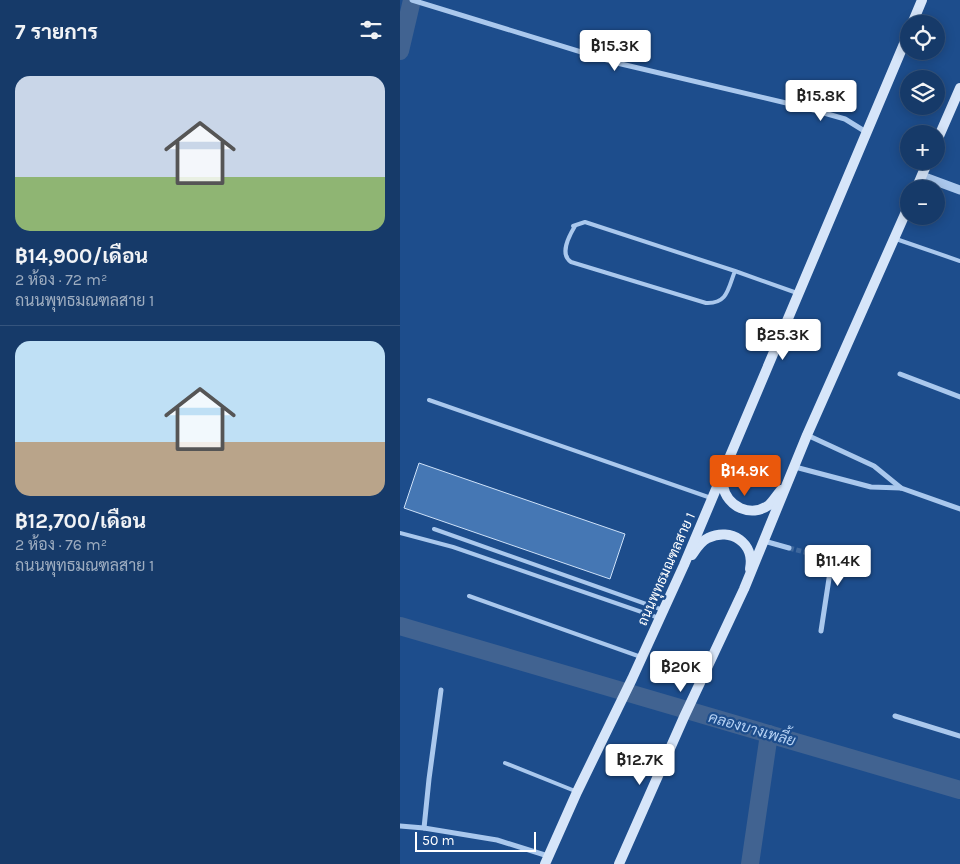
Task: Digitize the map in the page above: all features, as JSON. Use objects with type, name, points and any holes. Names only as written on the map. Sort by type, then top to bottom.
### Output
[{"type":"main road","points":[[915,15],[921,0]]},
{"type":"main road","name":"ถนนพุทธมณฑลสาย 1","points":[[546,860],[684,566],[711,498],[900,54]]},
{"type":"main road","points":[[944,125],[960,88]]},
{"type":"main road","points":[[920,180],[924,170]]},
{"type":"main road","points":[[619,864],[744,589],[807,435],[900,224]]},
{"type":"main road","points":[[732,451],[724,474],[723,486],[728,499],[732,504],[741,509],[755,511],[768,505],[790,479]]},
{"type":"main road","points":[[684,566],[706,538],[722,534],[737,537],[749,552],[751,561],[744,589]]},
{"type":"street","points":[[412,0],[618,63],[803,107],[845,119],[867,133]]},
{"type":"street","points":[[922,176],[960,190]]},
{"type":"street","points":[[900,374],[960,397]]},
{"type":"street","points":[[807,435],[874,466],[901,488]]},
{"type":"street","points":[[795,467],[871,487],[901,488],[960,509]]},
{"type":"street","points":[[764,542],[789,548]]},
{"type":"street","points":[[820,556],[830,564],[821,631]]},
{"type":"street","points":[[424,828],[440,690]]},
{"type":"street","points":[[895,716],[960,736]]},
{"type":"street","points":[[400,826],[497,840],[546,860]]},
{"type":"lane","points":[[735,271],[725,296],[715,303],[706,303],[571,262],[565,255],[565,251],[573,226],[585,222],[735,271],[798,294]]},
{"type":"lane","points":[[893,238],[960,262]]},
{"type":"lane","points":[[429,400],[711,498]]},
{"type":"lane","points":[[434,529],[661,614]]},
{"type":"lane","points":[[400,533],[453,547],[661,614]]},
{"type":"lane","points":[[469,596],[641,657]]},
{"type":"lane","points":[[504,763],[577,792]]},
{"type":"building","points":[[419,463],[625,534],[610,579],[404,508]]},
{"type":"waterway","points":[[400,51],[412,0]]},
{"type":"waterway","name":"คลองบางเพลี้ย","points":[[400,626],[960,790]]},
{"type":"waterway","points":[[750,864],[769,734]]},
{"type":"tunnel","points":[[789,548],[820,556]]}]
